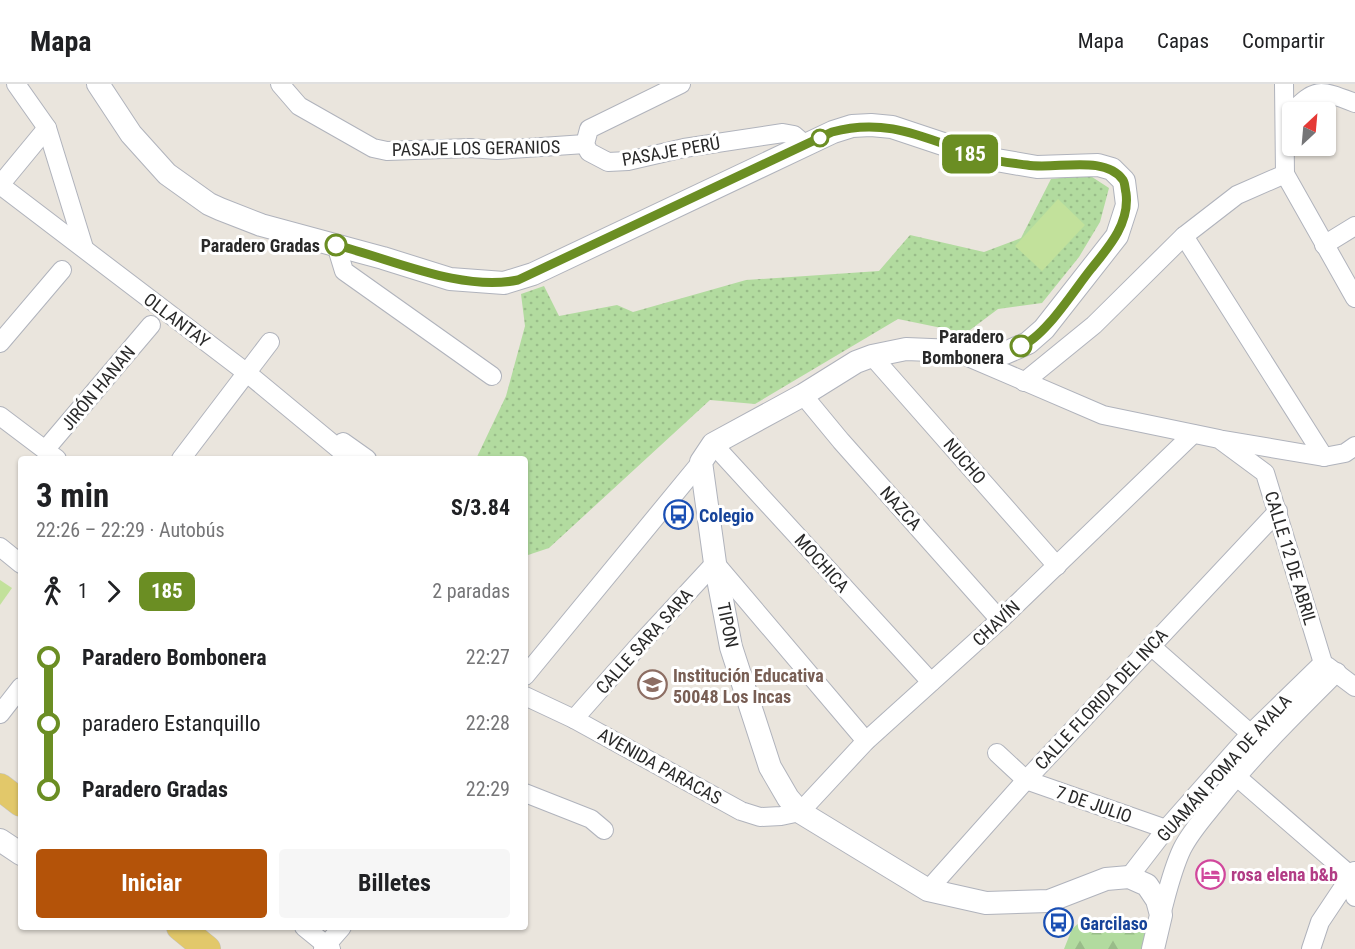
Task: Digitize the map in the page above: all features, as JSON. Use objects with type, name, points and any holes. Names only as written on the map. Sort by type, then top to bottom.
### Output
[{"type":"main road","points":[[0,787],[18,801]]},
{"type":"main road","points":[[184,930],[207,949]]},
{"type":"street","points":[[16,84],[47,128],[84,248]]},
{"type":"street","points":[[98,84],[131,134],[167,174],[209,204],[261,225],[450,279],[483,283],[511,281],[544,269],[832,132],[852,126],[891,127],[985,158],[1037,167],[1098,165],[1112,169],[1124,181],[1127,205],[1117,236],[1044,329],[1028,343],[1005,353],[906,349],[872,356],[856,362],[707,453],[528,672]]},
{"type":"street","name":"PASAJE LOS GERANIOS","points":[[280,84],[299,106],[373,148],[387,151],[470,147],[497,150],[585,144]]},
{"type":"street","points":[[585,144],[589,129],[681,84]]},
{"type":"street","points":[[1284,84],[1285,102]]},
{"type":"street","points":[[1302,102],[1309,96],[1326,92],[1355,103]]},
{"type":"street","points":[[0,185],[47,128]]},
{"type":"street","name":"PASAJE PERÚ","points":[[585,144],[589,152],[608,162],[628,161],[684,148],[783,133],[794,135],[801,141],[801,148]]},
{"type":"street","points":[[1285,156],[1285,174],[1355,298]]},
{"type":"street","points":[[1024,382],[1094,325],[1184,236],[1238,195],[1285,174]]},
{"type":"street","name":"OLLANTAY","points":[[0,185],[246,373],[347,456]]},
{"type":"street","points":[[1324,245],[1355,226]]},
{"type":"street","points":[[1184,236],[1324,457]]},
{"type":"street","points":[[336,245],[344,271],[492,376]]},
{"type":"street","points":[[0,343],[62,270]]},
{"type":"street","name":"JIRÓN HANAN","points":[[51,455],[151,325]]},
{"type":"street","points":[[183,456],[270,342]]},
{"type":"street","name":"CALLE 12 DE ABRIL","points":[[952,350],[1103,415],[1219,439],[1324,457],[1345,453],[1355,446]]},
{"type":"street","name":"NUCHO","points":[[872,356],[1057,566]]},
{"type":"street","points":[[246,373],[363,456]]},
{"type":"street","name":"NAZCA","points":[[803,395],[840,441],[1000,620]]},
{"type":"street","points":[[0,416],[51,455]]},
{"type":"street","name":"CHAVÍN","points":[[800,812],[866,741],[1000,620],[1194,434]]},
{"type":"street","name":"CALLE 12 DE ABRIL","points":[[1219,439],[1265,472],[1330,668]]},
{"type":"street","name":"TIPON","points":[[707,453],[714,563],[731,647],[770,768],[788,798],[800,812],[928,890],[986,903],[1048,901],[1106,879],[1129,877]]},
{"type":"street","name":"MOCHICA","points":[[707,453],[931,682]]},
{"type":"street","name":"CALLE FLORIDA DEL INCA","points":[[928,890],[1026,780],[1278,511]]},
{"type":"street","points":[[0,547],[18,562]]},
{"type":"street","points":[[714,563],[866,741]]},
{"type":"street","name":"CALLE SARA SARA","points":[[574,719],[714,563]]},
{"type":"street","points":[[1151,646],[1257,740]]},
{"type":"street","points":[[1330,668],[1355,687]]},
{"type":"street","name":"GUAMÁN POMA DE AYALA","points":[[1129,877],[1166,830],[1229,771],[1330,668]]},
{"type":"street","points":[[0,714],[18,691]]},
{"type":"street","name":"AVENIDA PARACAS","points":[[528,697],[574,719],[741,811],[760,817],[800,812]]},
{"type":"street","name":"7 DE JULIO","points":[[997,753],[1026,780],[1166,830]]},
{"type":"street","points":[[1153,949],[1161,915],[1182,850],[1229,771],[1352,872],[1355,897]]},
{"type":"street","points":[[528,793],[591,819],[604,831]]},
{"type":"street","points":[[0,840],[18,852]]},
{"type":"street","points":[[1311,949],[1320,922],[1352,872]]},
{"type":"street","points":[[1129,877],[1147,885],[1157,900],[1161,915]]},
{"type":"street","points":[[307,930],[327,948],[340,930]]},
{"type":"green space","points":[[1089,175],[1109,188],[1100,222],[1079,257],[1042,303],[998,309],[966,333],[898,319],[755,404],[710,400],[549,548],[528,555],[528,456],[477,456],[506,396],[525,326],[521,294],[544,286],[559,316],[617,305],[633,312],[746,280],[879,271],[910,235],[984,252],[1021,238],[1051,179]]},
{"type":"green space","points":[[1058,199],[1085,225],[1042,271],[1015,246]]},
{"type":"green space","points":[[0,580],[12,588],[0,605]]},
{"type":"green space","points":[[1087,916],[1117,930],[1131,930],[1150,925],[1143,949],[1064,949],[1072,929]]},
{"type":"bus line","name":"185","points":[[336,245],[450,279],[483,283],[518,280],[832,132],[852,126],[891,127],[985,158],[1037,167],[1098,165],[1112,169],[1124,181],[1127,205],[1117,236],[1044,329],[1021,346]]},
{"type":"place","name":"Paradero Gradas","points":[[336,245]]},
{"type":"place","name":"Paradero Bombonera","points":[[1021,346]]},
{"type":"place","name":"Colegio","points":[[678,515]]},
{"type":"place","name":"Institución Educativa 50048 Los Incas","points":[[652,685]]},
{"type":"place","name":"rosa elena b&b","points":[[1210,874]]},
{"type":"place","name":"Garcilaso","points":[[1059,923]]}]
